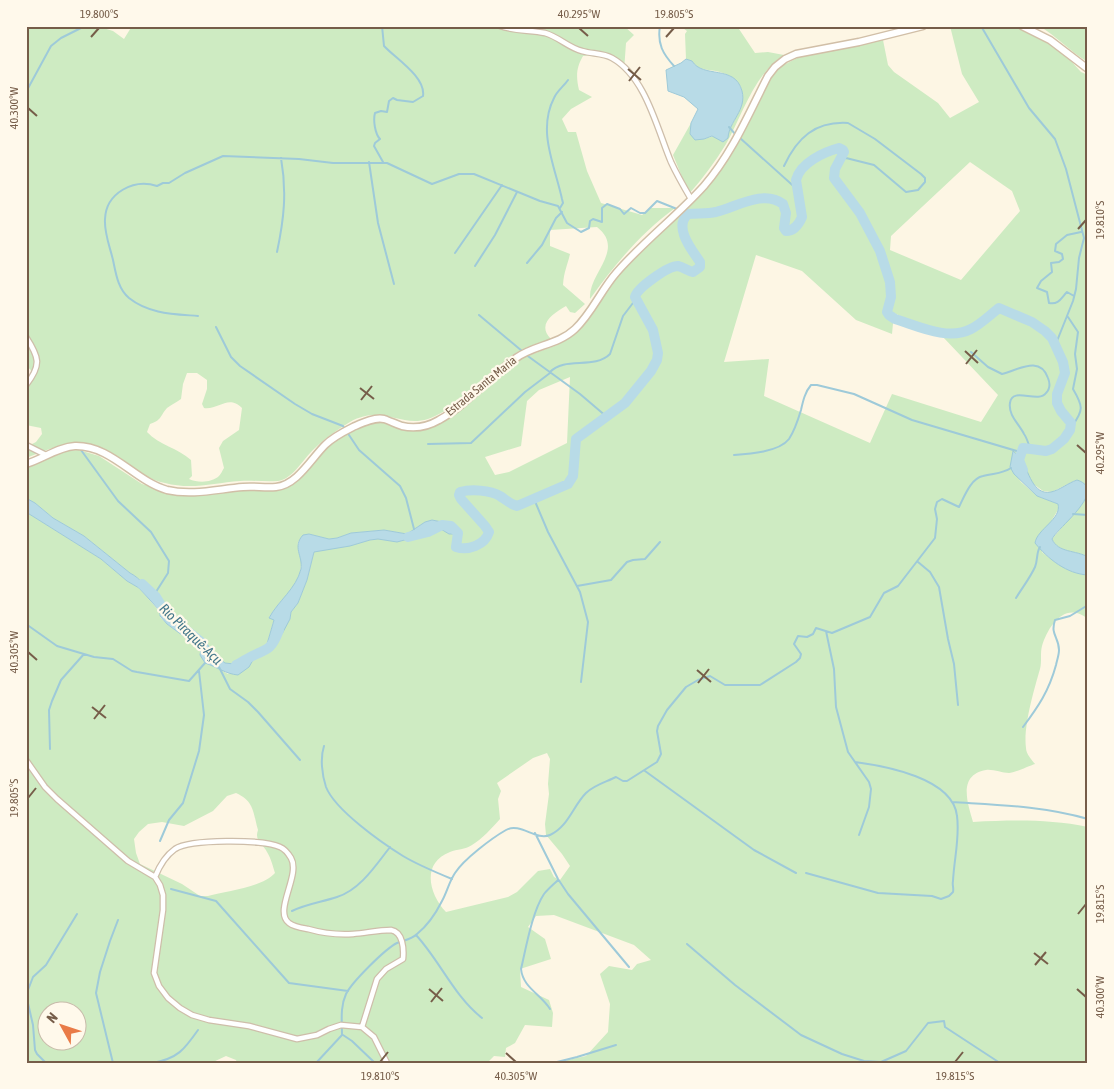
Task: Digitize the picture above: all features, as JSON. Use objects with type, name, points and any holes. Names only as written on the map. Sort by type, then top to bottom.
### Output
[{"type":"street","points":[[500,26],[559,38],[581,51],[602,54],[612,58],[621,65],[633,78],[648,101],[672,164],[691,199]]},
{"type":"street","name":"Estrada Santa Maria","points":[[26,464],[62,449],[74,446],[88,447],[123,465],[148,483],[175,492],[199,492],[246,486],[283,486],[291,482],[326,445],[343,432],[372,420],[383,419],[402,426],[421,427],[432,424],[477,392],[517,356],[567,335],[576,328],[616,273],[705,184],[730,149],[768,76],[775,67],[785,59],[796,54],[859,42],[923,26]]},
{"type":"street","points":[[1022,26],[1050,40],[1088,69]]},
{"type":"street","points":[[26,337],[38,361],[34,376],[26,386]]},
{"type":"street","points":[[26,445],[46,455]]},
{"type":"street","points":[[26,760],[45,787],[57,799],[128,861],[155,877],[160,885],[162,910],[154,973],[159,986],[168,998],[192,1015],[209,1020],[249,1026],[297,1039],[318,1035],[341,1025],[362,1027],[374,1037],[387,1063]]},
{"type":"street","points":[[155,877],[168,855],[182,845],[227,841],[269,844],[281,848],[293,862],[293,872],[285,901],[285,916],[288,923],[296,927],[331,933],[353,934],[397,931],[401,940],[403,959],[386,969],[378,979],[362,1027]]},
{"type":"green space","points":[[26,26],[97,26],[113,31],[124,39],[132,26],[624,26],[634,35],[626,43],[624,71],[615,61],[606,56],[596,54],[583,56],[577,73],[577,81],[579,90],[592,97],[571,109],[562,119],[568,132],[576,132],[587,171],[601,203],[642,215],[651,208],[675,208],[629,250],[590,299],[594,280],[607,253],[608,244],[605,236],[597,227],[550,230],[550,246],[570,254],[563,285],[585,304],[575,313],[570,312],[566,306],[556,312],[548,320],[545,328],[551,339],[516,353],[473,391],[436,416],[418,421],[372,415],[362,417],[336,431],[318,445],[293,473],[278,481],[240,481],[193,486],[175,485],[150,478],[113,455],[89,444],[68,444],[26,458],[26,443],[30,445],[36,442],[42,434],[41,428],[26,425],[26,379],[32,373],[26,367]],"holes":[[[187,373],[197,373],[207,380],[207,389],[202,404],[204,408],[228,402],[237,404],[242,408],[239,430],[223,441],[219,448],[224,468],[216,478],[204,482],[189,479],[192,476],[191,460],[147,432],[150,424],[159,419],[167,408],[181,399]]]},
{"type":"green space","points":[[680,26],[737,26],[755,53],[768,52],[784,55],[774,63],[757,84],[726,144],[709,170],[689,194],[673,155],[691,123],[690,134],[704,139],[728,132],[741,105],[742,89],[731,77],[720,72],[701,69],[692,61],[686,59],[685,34],[687,31]]},
{"type":"green space","points":[[950,26],[1020,26],[1051,43],[1081,72],[1088,75],[1088,557],[1058,547],[1052,539],[1082,504],[1087,493],[1076,480],[1052,492],[1043,491],[1032,483],[1027,476],[1024,464],[1014,452],[1010,467],[1021,482],[1037,496],[1058,504],[1059,508],[1052,520],[1042,552],[1069,570],[1088,575],[1088,578],[1085,579],[1085,596],[1088,596],[1088,619],[1072,612],[1065,614],[1053,624],[1045,638],[1041,649],[1040,669],[1030,708],[1025,739],[1026,750],[1035,764],[1011,773],[986,770],[977,773],[968,784],[967,799],[973,822],[1030,821],[1088,827],[1088,1063],[554,1063],[586,1056],[608,1032],[610,1004],[600,974],[609,966],[632,970],[637,964],[651,960],[634,945],[554,915],[536,916],[528,927],[545,939],[551,959],[520,969],[521,987],[549,1000],[553,1013],[552,1027],[525,1025],[515,1043],[506,1048],[505,1057],[494,1056],[487,1063],[237,1063],[236,1060],[226,1056],[211,1063],[26,1063],[26,512],[101,559],[127,581],[139,588],[160,612],[160,617],[167,624],[201,649],[205,663],[228,674],[246,657],[234,664],[225,663],[212,653],[208,645],[199,640],[195,633],[182,627],[169,607],[157,599],[138,578],[84,536],[53,518],[26,498],[26,467],[63,451],[79,450],[99,456],[142,484],[168,492],[281,488],[324,449],[355,428],[380,422],[414,429],[467,404],[522,358],[557,345],[570,336],[630,259],[701,192],[769,80],[780,67],[799,57],[883,40],[888,65],[894,72],[938,103],[950,118],[979,102],[962,74]],"holes":[[[970,162],[1012,191],[1020,211],[961,280],[890,250],[891,236]],[[756,255],[802,271],[856,320],[892,334],[894,313],[943,337],[998,395],[981,422],[892,394],[870,443],[764,396],[769,359],[724,362]],[[570,377],[567,443],[509,472],[495,475],[485,457],[521,446],[527,401],[539,390]],[[432,520],[447,523],[449,534],[435,527],[406,540],[375,539],[314,552],[307,580],[298,603],[291,612],[290,619],[267,644],[274,619],[269,618],[293,587],[300,573],[301,562],[298,542],[309,534],[329,539],[351,533],[384,530],[407,534],[425,522]],[[547,753],[550,759],[549,794],[545,824],[546,835],[570,866],[560,880],[554,877],[550,869],[538,871],[517,892],[508,897],[446,912],[435,897],[432,888],[431,879],[435,863],[450,852],[472,845],[483,837],[500,819],[498,799],[501,791],[497,783],[533,758]],[[236,793],[250,803],[258,830],[258,840],[268,854],[275,873],[269,878],[254,885],[208,896],[200,896],[182,884],[140,864],[134,839],[148,824],[162,822],[184,826],[213,811],[227,796]]]},
{"type":"green space","points":[[1039,26],[1088,26],[1088,62],[1075,54],[1052,34]]},
{"type":"water","points":[[686,59],[703,69],[733,77],[742,91],[743,98],[740,110],[731,126],[728,138],[723,142],[712,136],[695,140],[690,134],[691,123],[698,109],[684,97],[668,91],[666,70]]},
{"type":"water","points":[[1013,451],[1021,459],[1035,486],[1040,490],[1051,492],[1077,480],[1085,485],[1087,492],[1085,500],[1052,539],[1058,547],[1088,557],[1088,575],[1073,572],[1058,565],[1035,543],[1040,533],[1056,514],[1058,504],[1037,496],[1014,474],[1010,467]]},
{"type":"water","points":[[26,498],[53,518],[84,536],[138,578],[157,599],[169,607],[182,627],[195,633],[199,640],[208,645],[212,653],[225,663],[234,664],[246,657],[253,660],[249,667],[238,675],[225,672],[205,663],[200,655],[201,649],[167,624],[160,616],[160,611],[139,588],[127,581],[101,559],[26,512]]},
{"type":"water","points":[[432,520],[447,523],[456,530],[456,534],[449,534],[436,526],[416,537],[397,542],[378,539],[314,552],[307,580],[298,603],[291,612],[290,619],[277,640],[267,644],[274,620],[269,618],[299,576],[301,560],[298,544],[303,535],[309,534],[329,539],[351,533],[384,530],[407,534],[425,522]]},
{"type":"waterway","points":[[26,92],[51,46],[61,38],[85,26]]},
{"type":"waterway","points":[[382,26],[384,46],[409,68],[423,89],[423,96],[413,102],[393,98],[389,101],[387,112],[375,113],[375,127],[380,139],[374,146],[383,162]]},
{"type":"waterway","points":[[660,26],[660,43],[674,66]]},
{"type":"waterway","points":[[981,26],[1029,108],[1055,139],[1066,169],[1084,238],[1073,301],[1055,346]]},
{"type":"waterway","points":[[560,208],[563,203],[549,148],[547,123],[549,110],[554,98],[568,80]]},
{"type":"waterway","points":[[784,166],[795,147],[808,133],[826,125],[848,123],[875,139],[921,174],[925,178],[925,182],[918,190],[906,192],[874,165],[846,158],[841,159]]},
{"type":"waterway","points":[[729,127],[736,135]]},
{"type":"waterway","points":[[740,138],[799,191]]},
{"type":"waterway","name":"Rio Piraquê-Açu","points":[[408,537],[428,532],[442,525],[451,526],[458,533],[456,547],[476,546],[487,537],[489,532],[461,499],[460,492],[475,490],[491,492],[517,506],[568,484],[573,476],[576,439],[625,403],[651,371],[657,360],[658,353],[653,330],[635,297],[637,293],[654,278],[673,267],[678,266],[693,272],[700,267],[700,262],[683,232],[682,225],[688,214],[716,212],[750,200],[767,198],[783,204],[786,213],[784,228],[786,231],[791,230],[798,225],[802,217],[796,180],[798,174],[813,159],[839,148],[844,152],[835,169],[834,178],[860,213],[880,251],[890,282],[891,297],[887,312],[889,315],[895,319],[933,331],[953,333],[971,329],[999,308],[1032,322],[1052,338],[1063,362],[1065,373],[1057,394],[1057,403],[1071,423],[1070,430],[1064,439],[1052,449],[1046,451],[1023,448],[1019,460],[1023,470]]},
{"type":"waterway","points":[[198,316],[171,314],[153,310],[137,303],[125,294],[116,276],[106,235],[105,219],[110,202],[123,190],[139,184],[157,186],[169,183],[185,173],[223,156],[299,159],[333,163],[387,163],[432,184],[459,174],[474,174],[540,201],[558,206],[567,223],[581,232],[589,228],[590,221],[593,219],[602,222],[602,208],[607,204],[620,209],[624,214],[631,208],[640,213],[645,213],[657,201],[677,209]]},
{"type":"waterway","points":[[277,252],[284,205],[281,158]]},
{"type":"waterway","points":[[369,162],[378,223],[394,284]]},
{"type":"waterway","points":[[455,253],[502,185]]},
{"type":"waterway","points":[[475,266],[495,235],[517,192]]},
{"type":"waterway","points":[[527,263],[542,245],[556,218],[562,212]]},
{"type":"waterway","name":"Rio Piraquê-Açu","points":[[681,212],[686,215]]},
{"type":"waterway","points":[[1074,296],[1067,292],[1058,302],[1049,303],[1047,292],[1037,288],[1041,281],[1052,272],[1051,263],[1059,262],[1063,259],[1062,254],[1055,251],[1056,244],[1067,235],[1081,232]]},
{"type":"waterway","points":[[550,372],[556,367],[596,361],[610,354],[623,316],[636,299]]},
{"type":"waterway","points":[[479,315],[522,351]]},
{"type":"waterway","points":[[1068,317],[1078,332],[1075,354],[1077,369],[1073,389],[1081,408],[1079,416],[1072,426]]},
{"type":"waterway","points":[[216,327],[231,357],[240,366],[312,414],[343,426],[359,450],[400,486],[406,498],[414,529]]},
{"type":"waterway","points":[[26,353],[28,344]]},
{"type":"waterway","points":[[971,352],[988,367],[1002,374],[1028,366],[1040,367],[1044,371],[1049,384],[1046,393],[1037,397],[1015,396],[1010,403],[1012,415],[1030,448]]},
{"type":"waterway","points":[[525,354],[580,394],[607,417]]},
{"type":"waterway","points":[[428,444],[471,443],[525,392],[550,373]]},
{"type":"waterway","points":[[734,455],[771,450],[789,439],[795,429],[804,397],[811,385],[854,394],[912,420],[1020,452]]},
{"type":"waterway","points":[[81,450],[118,501],[151,532],[169,561],[168,573],[154,595]]},
{"type":"waterway","points":[[316,1063],[342,1035],[343,1004],[349,989],[392,946],[412,938],[424,927],[440,906],[455,873],[471,855],[493,838],[511,828],[517,828],[539,836],[550,835],[566,822],[581,798],[593,788],[616,777],[627,781],[657,762],[661,754],[657,731],[658,726],[667,710],[686,687],[710,676],[725,685],[760,685],[800,658],[801,654],[794,644],[798,636],[807,637],[813,634],[816,628],[832,633],[870,617],[884,593],[898,586],[935,538],[937,519],[935,509],[937,502],[942,499],[959,507],[968,488],[975,480],[979,477],[1011,468]]},
{"type":"waterway","points":[[534,499],[548,532],[580,592],[588,622],[581,682]]},
{"type":"waterway","points":[[1073,514],[1088,515]]},
{"type":"waterway","points":[[577,586],[611,580],[627,562],[645,559],[660,542]]},
{"type":"waterway","points":[[1016,598],[1035,567],[1040,547]]},
{"type":"waterway","points":[[918,562],[930,572],[939,587],[954,664],[958,705]]},
{"type":"waterway","name":"Rio Piraquê-Açu","points":[[142,584],[156,597],[167,615],[201,642]]},
{"type":"waterway","points":[[1023,727],[1043,698],[1056,665],[1059,650],[1054,633],[1055,620],[1070,616],[1088,605]]},
{"type":"waterway","points":[[26,624],[57,646],[94,657],[113,659],[132,671],[189,681],[205,663]]},
{"type":"waterway","name":"Rio Piraquê-Açu","points":[[236,665],[270,647],[279,630]]},
{"type":"waterway","points":[[826,631],[834,669],[836,707],[848,752],[869,782],[871,789],[869,807],[859,835]]},
{"type":"waterway","points":[[50,749],[49,710],[52,701],[61,680],[84,654]]},
{"type":"waterway","points":[[219,667],[230,689],[258,712],[300,760]]},
{"type":"waterway","points":[[160,841],[169,820],[183,803],[199,751],[204,715],[199,671]]},
{"type":"waterway","points":[[324,746],[322,761],[326,787],[339,806],[372,835],[403,856],[452,879]]},
{"type":"waterway","points":[[806,873],[878,893],[932,896],[941,899],[953,892],[958,832],[957,816],[953,803],[944,792],[916,776],[855,762]]},
{"type":"waterway","points":[[645,771],[754,850],[796,873]]},
{"type":"waterway","points":[[952,802],[1054,811],[1088,819]]},
{"type":"waterway","points":[[535,833],[558,879],[568,894],[629,967]]},
{"type":"waterway","points":[[292,911],[337,897],[353,889],[367,876],[390,847]]},
{"type":"waterway","points":[[550,1009],[525,981],[521,969],[536,910],[544,894],[558,880]]},
{"type":"waterway","points":[[171,889],[216,901],[289,983],[348,991]]},
{"type":"waterway","points":[[46,1063],[35,1050],[33,1025],[27,999],[28,990],[33,977],[46,965],[77,914]]},
{"type":"waterway","points":[[113,1063],[96,993],[100,972],[118,920]]},
{"type":"waterway","points":[[416,935],[455,989],[482,1018]]},
{"type":"waterway","points":[[687,944],[735,985],[801,1035],[842,1054],[864,1061],[881,1062],[906,1051],[928,1023],[944,1021],[945,1027],[1000,1063]]},
{"type":"waterway","points":[[153,1063],[175,1056],[189,1043],[198,1030]]},
{"type":"waterway","points":[[343,1035],[375,1063]]},
{"type":"waterway","points":[[553,1063],[616,1045]]}]
